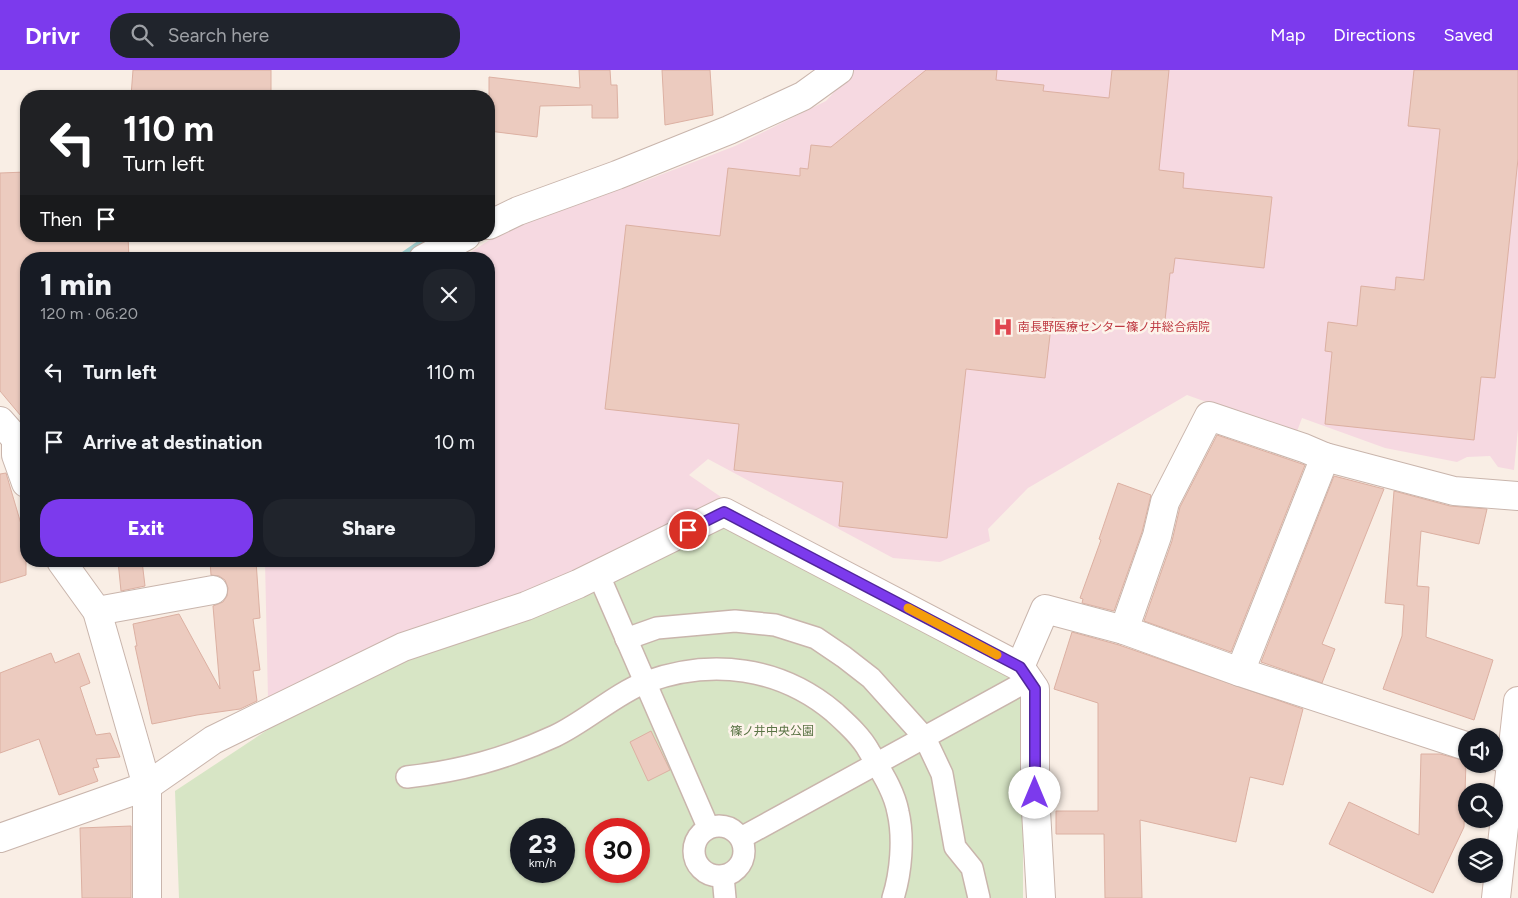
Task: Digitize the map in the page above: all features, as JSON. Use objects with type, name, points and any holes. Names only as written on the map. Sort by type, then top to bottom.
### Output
[{"type":"street","points":[[495,222],[518,211],[617,175],[729,130],[803,96],[839,70]]},
{"type":"street","points":[[436,252],[455,242]]},
{"type":"street","points":[[1124,630],[1157,536],[1165,502],[1209,416],[1325,457],[1454,491],[1518,496]]},
{"type":"street","points":[[0,421],[16,440],[14,456],[20,470]]},
{"type":"street","points":[[1240,672],[1325,457]]},
{"type":"street","points":[[0,838],[147,786],[213,740],[403,647],[544,598],[600,575],[724,512],[1024,673],[1035,689],[1035,793],[1042,898]]},
{"type":"street","points":[[65,567],[97,611],[147,786],[147,898]]},
{"type":"street","points":[[603,585],[708,827]]},
{"type":"street","points":[[97,611],[212,590]]},
{"type":"street","points":[[741,838],[925,738],[1024,673],[1045,609],[1124,630],[1240,672],[1458,743]]},
{"type":"street","points":[[626,639],[658,628],[735,621],[774,625],[816,638],[871,678],[925,738],[942,774],[955,847],[972,868],[979,898]]},
{"type":"street","points":[[407,777],[453,772],[508,755],[556,735],[644,683],[701,669],[756,671],[777,678],[822,702],[844,720],[866,746],[877,764],[898,812],[901,854],[893,898]]},
{"type":"street","points":[[1503,758],[1518,701]]},
{"type":"street","points":[[1496,898],[1502,773]]},
{"type":"street","points":[[727,826],[741,838],[745,850],[742,862],[734,871],[722,876],[708,874],[697,864],[693,850],[697,836],[708,827],[727,826]]},
{"type":"street","points":[[722,876],[725,898]]},
{"type":"shaded area","name":"南長野医療センター篠ノ井総合病院","points":[[854,70],[1483,70],[1518,139],[1518,429],[1514,470],[1498,467],[1490,456],[1467,457],[1457,462],[1385,448],[1302,418],[1296,434],[1187,395],[1028,488],[988,529],[990,541],[940,562],[893,558],[708,459],[689,475],[721,497],[596,567],[268,699],[265,567],[495,567],[495,252],[471,252],[486,242],[495,242],[495,236],[522,219],[642,182],[735,146],[826,101]]},
{"type":"green space","name":"篠ノ井中央公園","points":[[729,519],[1016,673],[1023,713],[1023,898],[179,898],[175,791],[281,721],[405,660],[556,609]]},
{"type":"building","points":[[133,70],[271,70],[271,90],[131,90]]},
{"type":"building","points":[[579,70],[610,70],[611,85],[617,85],[618,118],[592,118],[592,105],[540,106],[537,137],[495,132],[495,90],[489,90],[489,77],[580,88]]},
{"type":"building","points":[[662,70],[710,70],[713,115],[665,125]]},
{"type":"building","points":[[926,70],[997,70],[996,80],[1044,85],[1043,91],[1109,98],[1112,70],[1169,70],[1159,170],[1184,173],[1183,188],[1272,197],[1264,268],[1175,258],[1173,273],[1170,273],[1164,330],[1052,318],[1045,378],[966,369],[947,538],[839,526],[843,482],[734,470],[739,424],[605,409],[626,225],[720,236],[728,168],[800,176],[800,168],[808,169],[811,145],[831,147]]},
{"type":"building","points":[[1414,70],[1518,70],[1518,159],[1495,378],[1481,377],[1474,440],[1325,424],[1332,352],[1325,351],[1328,322],[1357,326],[1361,286],[1395,290],[1396,277],[1424,280],[1440,129],[1408,126]]},
{"type":"building","points":[[20,172],[20,242],[128,242],[129,252],[20,252],[20,415],[0,391],[0,173]]},
{"type":"building","points":[[1217,435],[1305,465],[1231,652],[1144,621],[1172,541],[1180,507]]},
{"type":"building","points":[[6,473],[20,521],[20,567],[26,567],[26,575],[0,583],[0,474]]},
{"type":"building","points":[[1334,476],[1384,489],[1322,644],[1335,649],[1322,683],[1261,662]]},
{"type":"building","points":[[1118,483],[1151,495],[1142,532],[1114,611],[1082,603],[1083,599],[1080,598],[1101,540],[1099,539]]},
{"type":"building","points":[[1394,491],[1450,506],[1487,509],[1479,544],[1421,531],[1417,586],[1429,587],[1426,637],[1493,660],[1474,720],[1383,689],[1402,636],[1404,605],[1385,603]]},
{"type":"building","points":[[119,567],[143,567],[145,586],[121,591]]},
{"type":"building","points":[[210,567],[256,567],[260,618],[253,619],[260,670],[253,671],[257,701],[240,709],[152,724],[135,646],[137,646],[133,624],[179,614],[220,689],[213,606],[223,602],[227,596],[228,588],[225,580],[219,576],[211,575]]},
{"type":"building","points":[[1072,632],[1119,645],[1303,709],[1283,785],[1250,777],[1236,842],[1140,820],[1142,898],[1105,898],[1104,834],[1056,834],[1056,811],[1098,811],[1098,703],[1054,689]]},
{"type":"building","points":[[51,653],[55,663],[79,653],[90,683],[80,687],[96,735],[110,733],[120,757],[96,759],[99,767],[93,768],[98,781],[59,795],[39,739],[0,753],[0,673]]},
{"type":"building","points":[[651,731],[670,770],[648,781],[630,742]]},
{"type":"building","points":[[1421,754],[1440,754],[1458,759],[1458,773],[1466,773],[1465,783],[1458,783],[1458,828],[1464,828],[1433,893],[1329,844],[1349,802],[1419,835]]},
{"type":"building","points":[[131,826],[131,898],[82,898],[80,828]]},
{"type":"waterway","points":[[410,252],[424,242]]},
{"type":"slow traffic","points":[[908,608],[997,655]]},
{"type":"place","name":"南長野医療センター篠ノ井総合病院","points":[[1003,327]]},
{"type":"route","points":[[688,530],[724,512],[1020,667],[1035,689],[1035,793]]}]
